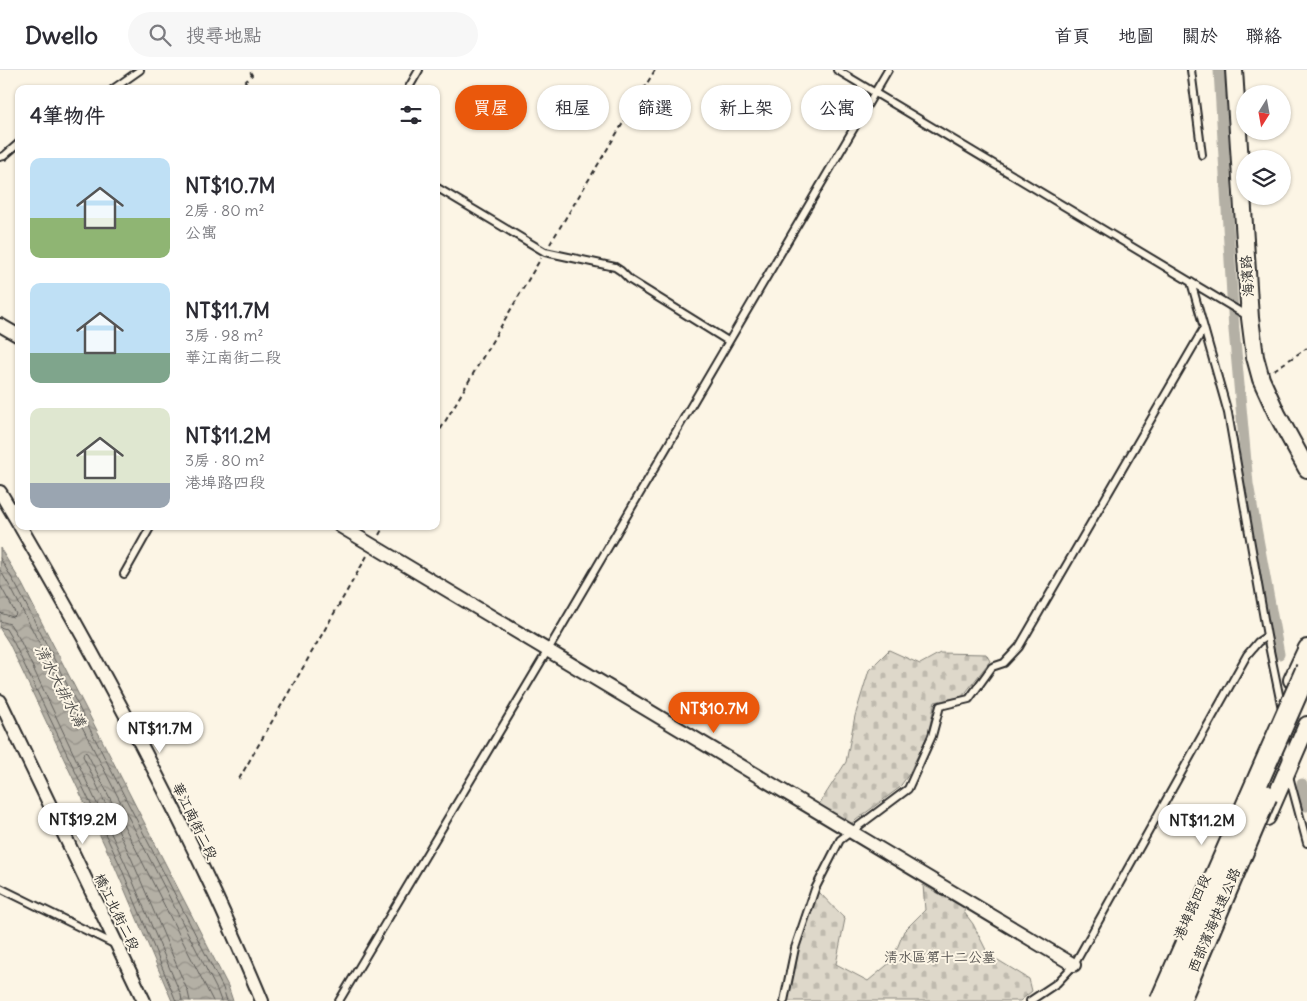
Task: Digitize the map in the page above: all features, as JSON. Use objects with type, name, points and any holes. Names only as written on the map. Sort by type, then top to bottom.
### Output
[{"type":"highway","name":"西部濱海快速公路","points":[[1162,1001],[1307,669]]},
{"type":"highway","name":"西部濱海快速公路","points":[[1179,1001],[1307,702]]},
{"type":"street","name":"海濱路","points":[[1234,70],[1245,315],[1261,378],[1277,414],[1307,469]]},
{"type":"street","points":[[0,325],[15,334]]},
{"type":"street","name":"華江南街二段","points":[[0,492],[15,517]]},
{"type":"street","name":"華江南街二段","points":[[23,530],[76,622],[124,711],[215,894],[262,1001]]},
{"type":"street","points":[[347,530],[1074,965]]},
{"type":"street","name":"港埠路四段","points":[[1150,1001],[1307,648]]},
{"type":"street","name":"橋江北街二段","points":[[0,701],[144,1001]]},
{"type":"street","points":[[1188,1001],[1307,725]]},
{"type":"lane","points":[[119,85],[140,70]]},
{"type":"lane","points":[[410,85],[419,70]]},
{"type":"lane","points":[[837,70],[1245,315]]},
{"type":"lane","points":[[339,1001],[548,650],[888,70]]},
{"type":"lane","points":[[1192,70],[1202,155]]},
{"type":"lane","points":[[0,157],[15,146]]},
{"type":"lane","points":[[440,189],[545,252],[614,267],[630,280],[728,341]]},
{"type":"lane","points":[[1194,284],[1204,328],[1228,413],[1267,636],[1282,703],[1287,771],[1307,843]]},
{"type":"lane","points":[[784,1001],[795,948],[815,889],[840,840],[908,789],[932,736],[940,706],[969,699],[992,667],[1004,663],[1019,647],[1204,328]]},
{"type":"lane","points":[[124,574],[149,530]]},
{"type":"lane","points":[[1030,1001],[1057,983],[1074,965],[1247,656],[1258,642],[1267,636]]},
{"type":"lane","points":[[0,888],[117,945]]},
{"type":"path","points":[[242,85],[252,75],[250,70]]},
{"type":"path","points":[[1261,378],[1307,348]]},
{"type":"path","points":[[239,779],[382,530]]},
{"type":"green space","points":[[889,650],[920,664],[940,653],[986,654],[990,661],[963,696],[935,702],[928,734],[909,774],[899,788],[848,826],[818,806],[846,762],[855,716],[869,670]]},
{"type":"green space","name":"清水區第十二公墓","points":[[923,885],[965,908],[964,912],[973,924],[988,954],[1029,979],[1032,991],[1020,1001],[788,1001],[798,949],[818,891],[845,919],[836,964],[868,981],[892,961],[904,931],[925,910]]},
{"type":"water","name":"清水大排水溝","points":[[0,548],[22,584],[228,986],[233,1001],[172,1001],[115,867],[9,643],[0,629]]},
{"type":"waterway","points":[[1219,70],[1234,330],[1248,484],[1279,654]]},
{"type":"waterway","points":[[1302,784],[1307,806]]}]
